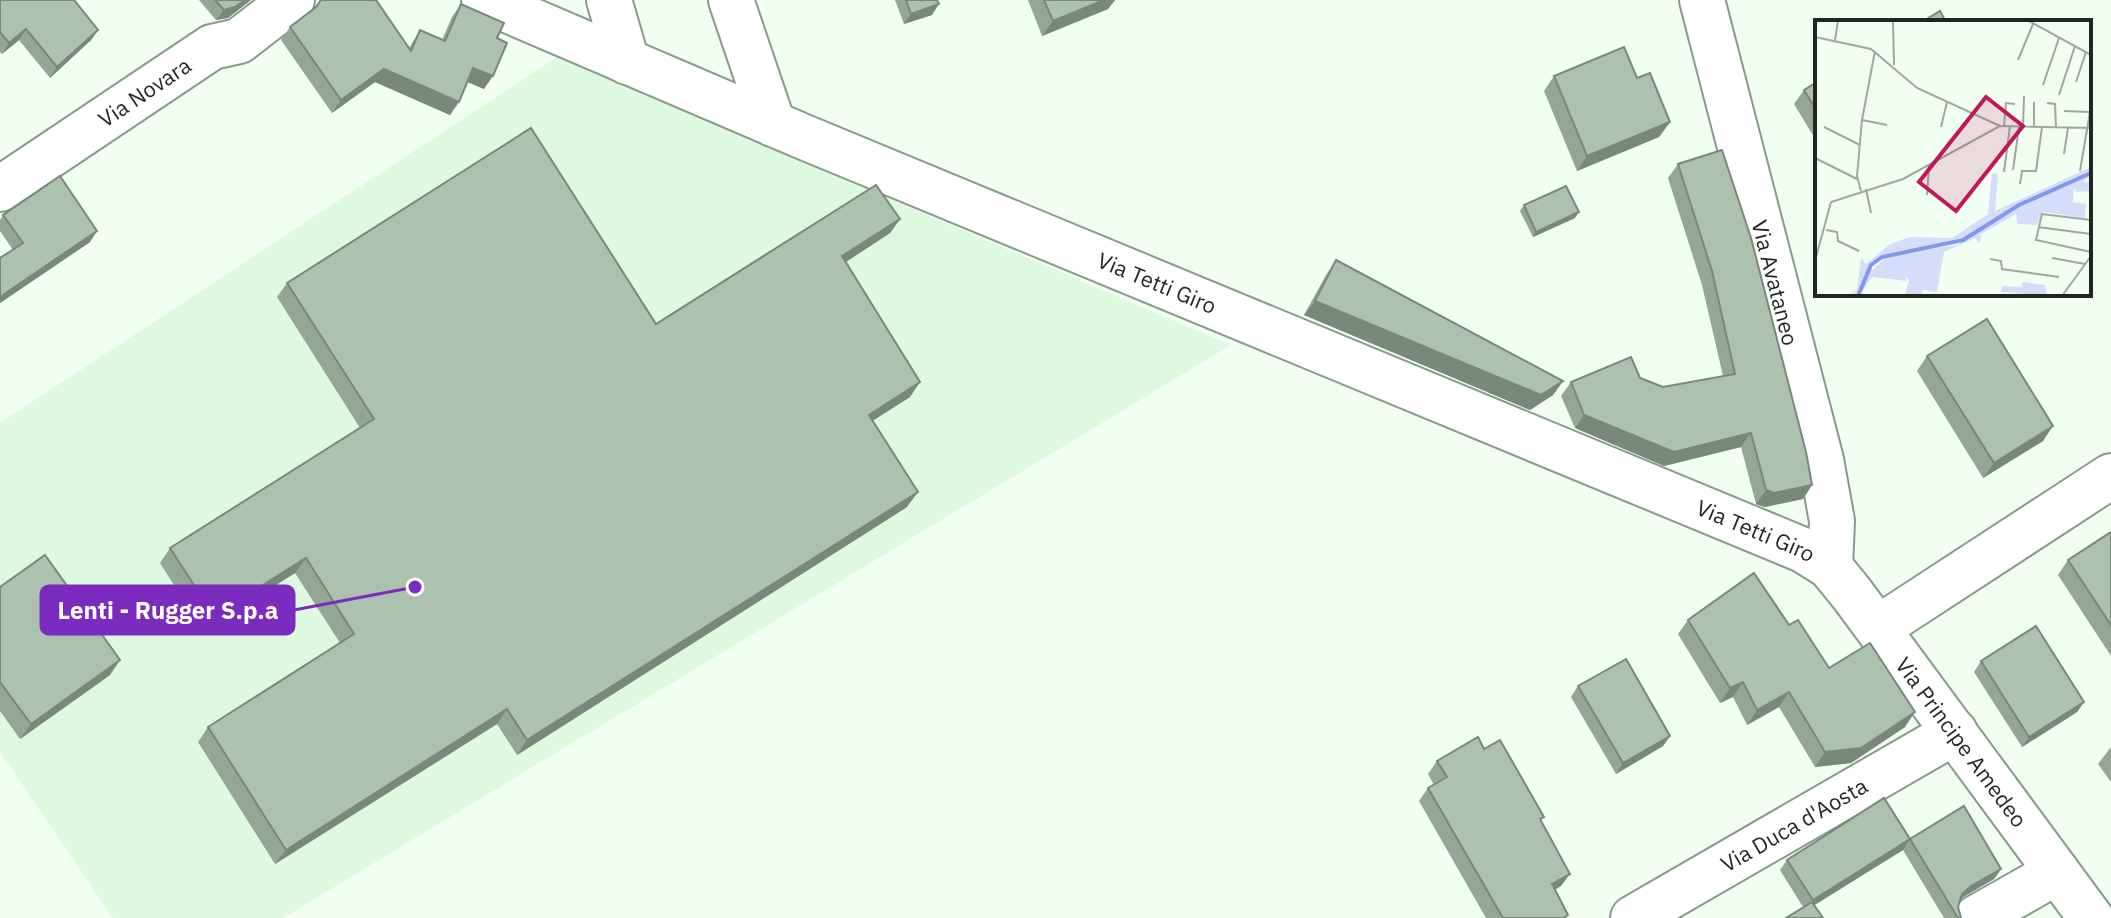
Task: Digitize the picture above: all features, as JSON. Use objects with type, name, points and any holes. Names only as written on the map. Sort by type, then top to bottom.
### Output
[{"type":"street","name":"Via Novara","points":[[0,189],[212,47],[239,41],[292,0]]},
{"type":"street","name":"Via Tetti Giro","points":[[484,0],[773,124],[1803,550],[1830,567]]},
{"type":"street","points":[[609,0],[627,62]]},
{"type":"street","points":[[731,0],[773,124]]},
{"type":"street","name":"Via Avataneo","points":[[1702,0],[1821,460],[1832,521],[1830,567]]},
{"type":"street","points":[[1878,628],[2111,476]]},
{"type":"street","name":"Via Principe Amedeo","points":[[1830,567],[2091,918]]},
{"type":"street","name":"Via Duca d'Aosta","points":[[1633,918],[1955,732]]},
{"type":"street","points":[[1976,918],[2057,872]]},
{"type":"shaded area","points":[[557,57],[1231,345],[283,918],[113,918],[0,752],[0,423]]},
{"type":"building","points":[[0,0],[74,0],[98,30],[57,67],[26,29],[9,43],[0,32]]},
{"type":"building","points":[[215,0],[245,0],[224,10]]},
{"type":"building","points":[[321,0],[376,0],[411,51],[420,30],[445,41],[461,4],[504,23],[497,38],[507,43],[493,76],[473,68],[459,102],[384,69],[341,100],[290,27]]},
{"type":"building","points":[[906,0],[937,0],[939,4],[911,14]]},
{"type":"building","points":[[1044,0],[1104,0],[1053,21]]},
{"type":"building","points":[[1940,11],[1945,20],[1925,20]]},
{"type":"building","points":[[1624,47],[1637,78],[1650,73],[1670,122],[1587,156],[1554,76]]},
{"type":"building","points":[[1815,83],[1815,108],[1804,90]]},
{"type":"building","points":[[531,128],[656,324],[876,185],[900,219],[842,256],[920,382],[869,415],[918,492],[527,740],[507,709],[286,850],[208,727],[354,634],[306,558],[214,616],[170,548],[374,419],[287,283]]},
{"type":"building","points":[[1722,150],[1751,238],[1812,485],[1774,493],[1766,490],[1751,433],[1674,452],[1584,415],[1571,382],[1631,357],[1640,378],[1663,387],[1735,374],[1712,271],[1678,164]]},
{"type":"building","points":[[60,176],[97,231],[0,297],[0,258],[23,243],[3,215]]},
{"type":"building","points":[[1566,186],[1579,212],[1536,232],[1524,205]]},
{"type":"building","points":[[1336,260],[1563,381],[1541,395],[1315,301]]},
{"type":"building","points":[[1987,319],[2053,426],[1994,463],[1927,356]]},
{"type":"building","points":[[2111,532],[2111,625],[2068,560]]},
{"type":"building","points":[[45,555],[120,660],[31,724],[0,682],[0,587]]},
{"type":"building","points":[[1754,573],[1789,625],[1798,620],[1829,668],[1870,643],[1915,712],[1861,748],[1825,752],[1789,692],[1757,710],[1743,682],[1730,688],[1688,620]]},
{"type":"building","points":[[2036,626],[2084,702],[2029,737],[1981,661]]},
{"type":"building","points":[[1626,659],[1670,736],[1623,763],[1578,686]]},
{"type":"building","points":[[1478,737],[1484,749],[1500,740],[1544,817],[1540,819],[1570,874],[1552,884],[1568,915],[1563,918],[1503,918],[1428,788],[1447,777],[1437,761]]},
{"type":"building","points":[[1884,798],[1910,839],[1813,900],[1787,860]]},
{"type":"building","points":[[1964,806],[2001,869],[1962,894],[1958,907],[1961,918],[1958,918],[1910,839]]},
{"type":"building","points":[[1812,902],[1823,918],[1786,918]]},
{"type":"place","name":"Lenti - Rugger S.p.a","points":[[415,587]]}]
